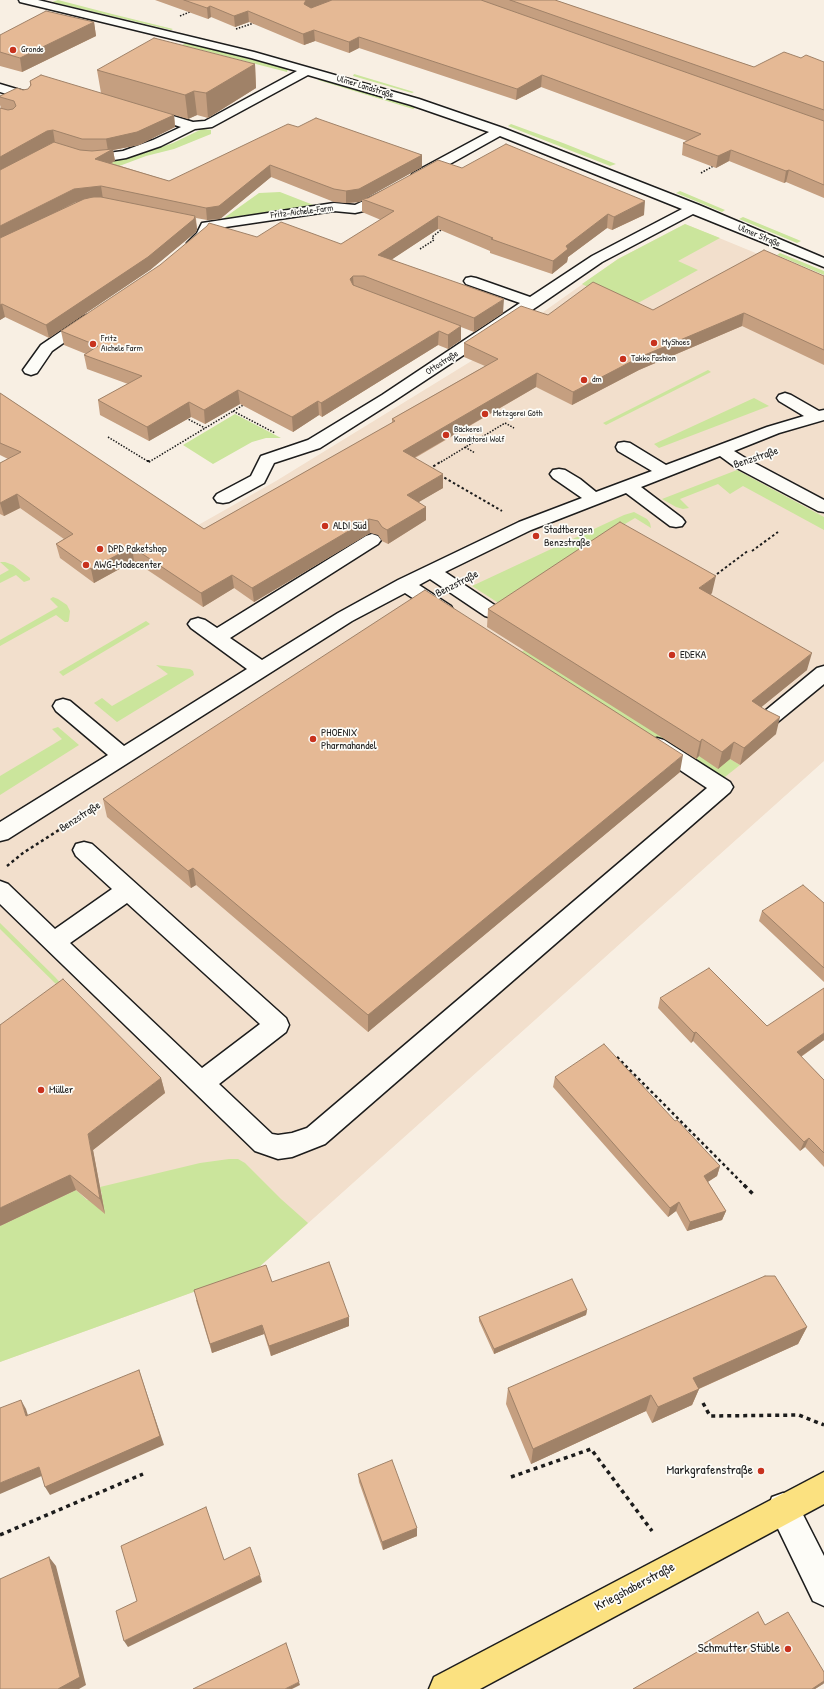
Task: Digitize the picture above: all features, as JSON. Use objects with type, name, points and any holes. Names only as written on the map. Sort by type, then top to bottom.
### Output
[{"type":"main road","name":"Kriegshaberstraße","points":[[446,1689],[824,1486]]},
{"type":"street","name":"Ulmer Landstraße","points":[[24,0],[254,55],[415,102],[484,126],[499,125]]},
{"type":"street","points":[[47,14],[58,9]]},
{"type":"street","points":[[75,155],[94,158],[126,154],[157,143],[192,126],[208,124],[308,70]]},
{"type":"street","points":[[0,88],[26,96]]},
{"type":"street","points":[[136,109],[192,126]]},
{"type":"street","points":[[499,125],[694,208]]},
{"type":"street","name":"Fritz-Aichele-Farm","points":[[192,224],[207,226],[334,207],[346,209],[363,207],[401,186],[499,125]]},
{"type":"street","points":[[654,192],[670,184]]},
{"type":"street","name":"Ulmer Straße","points":[[694,208],[824,263]]},
{"type":"street","name":"Ottostraße","points":[[223,498],[258,479],[267,460],[314,444],[477,340],[597,259],[694,208]]},
{"type":"street","points":[[186,250],[203,235],[207,226]]},
{"type":"street","points":[[471,281],[533,303]]},
{"type":"street","points":[[31,370],[46,348],[98,313]]},
{"type":"street","points":[[458,333],[477,340]]},
{"type":"street","points":[[784,398],[821,416]]},
{"type":"street","name":"Benzstraße","points":[[0,833],[345,617],[405,584],[526,526],[773,430],[821,416]]},
{"type":"street","points":[[624,447],[666,472]]},
{"type":"street","points":[[722,450],[741,463],[824,507]]},
{"type":"street","points":[[559,474],[574,483],[594,499]]},
{"type":"street","points":[[628,486],[676,522]]},
{"type":"street","points":[[217,637],[372,540]]},
{"type":"street","points":[[431,571],[492,612]]},
{"type":"street","points":[[405,584],[461,621]]},
{"type":"street","points":[[198,624],[261,669]]},
{"type":"street","points":[[767,720],[824,673]]},
{"type":"street","points":[[63,706],[122,756]]},
{"type":"street","points":[[0,890],[264,1143],[278,1147],[292,1145],[316,1136],[722,787],[642,736]]},
{"type":"street","points":[[84,850],[277,1025],[202,1083]]},
{"type":"street","points":[[54,942],[128,890]]},
{"type":"street","points":[[783,1508],[824,1590]]},
{"type":"path","points":[[179,16],[193,11]]},
{"type":"path","points":[[701,173],[718,164]]},
{"type":"path","points":[[420,249],[434,240],[432,237],[441,230]]},
{"type":"path","points":[[108,437],[149,462],[246,403]]},
{"type":"path","points":[[233,411],[304,448]]},
{"type":"path","points":[[185,417],[205,428]]},
{"type":"path","points":[[429,469],[504,423],[514,428]]},
{"type":"path","points":[[465,447],[475,453]]},
{"type":"path","points":[[423,465],[526,526]]},
{"type":"path","points":[[708,582],[750,550],[778,532]]},
{"type":"path","name":"Benzstraße","points":[[6,866],[23,853],[87,812]]},
{"type":"path","points":[[617,1057],[755,1196]]},
{"type":"path","points":[[703,1403],[710,1416],[799,1415],[824,1425]]},
{"type":"path","points":[[511,1477],[592,1450],[652,1531]]},
{"type":"path","points":[[0,1535],[143,1474]]},
{"type":"shaded area","points":[[685,224],[824,281],[824,761],[257,1269],[0,1362],[0,466],[193,528],[276,481],[491,349],[618,259]]},
{"type":"green space","points":[[58,0],[173,29],[171,30],[52,2]]},
{"type":"green space","points":[[186,43],[288,69],[287,72],[182,45]]},
{"type":"green space","points":[[354,74],[414,92],[412,93],[353,76]]},
{"type":"green space","points":[[320,78],[417,107],[413,109],[318,80]]},
{"type":"green space","points":[[511,124],[616,164],[610,166],[508,126]]},
{"type":"green space","points":[[202,129],[211,130],[211,134],[174,149],[146,156],[106,171],[101,161],[132,157],[173,143]]},
{"type":"green space","points":[[680,191],[725,210],[722,212],[676,193]]},
{"type":"green space","points":[[280,192],[316,206],[224,218],[259,193]]},
{"type":"green space","points":[[743,217],[801,241],[797,243],[739,219]]},
{"type":"green space","points":[[685,224],[720,238],[678,261],[698,270],[629,308],[582,284],[618,259]]},
{"type":"green space","points":[[780,253],[824,271],[824,275],[777,255]]},
{"type":"green space","points":[[708,370],[711,372],[606,425],[603,423]]},
{"type":"green space","points":[[754,398],[769,406],[659,448],[654,444]]},
{"type":"green space","points":[[235,414],[281,438],[266,438],[252,442],[213,464],[183,445]]},
{"type":"green space","points":[[737,470],[824,517],[824,530],[743,486],[730,494],[718,484],[680,499],[689,508],[683,509],[676,507],[662,499]]},
{"type":"green space","points":[[634,512],[647,519],[651,528],[635,518],[608,534],[511,611],[472,586],[624,515]]},
{"type":"green space","points":[[0,562],[13,565],[30,578],[30,580],[24,582],[16,575],[0,583],[0,575],[9,570]]},
{"type":"green space","points":[[53,597],[67,605],[70,611],[68,622],[65,622],[56,615],[0,646],[0,640],[58,607],[50,599]]},
{"type":"green space","points":[[146,621],[150,624],[63,676],[59,672]]},
{"type":"green space","points":[[539,640],[740,765],[721,780],[520,653]]},
{"type":"green space","points":[[156,665],[190,669],[193,671],[194,675],[117,722],[94,703],[102,698],[112,706],[168,674]]},
{"type":"green space","points":[[58,727],[79,745],[0,795],[0,776],[62,739],[52,729]]},
{"type":"green space","points":[[0,923],[55,977],[63,986],[62,990],[0,929]]},
{"type":"green space","points":[[238,1159],[245,1163],[281,1199],[308,1223],[257,1269],[0,1362],[0,1226],[76,1190],[87,1200],[102,1195],[100,1187],[200,1163]]},
{"type":"building","points":[[184,0],[306,0],[304,4],[311,8],[332,0],[481,0],[824,121],[824,185],[789,170],[786,171],[731,150],[718,156],[683,143],[701,134],[542,75],[517,89],[359,37],[349,42],[314,30],[303,34],[248,11],[234,16],[210,6],[207,8]]},
{"type":"building","points":[[510,0],[555,0],[754,67],[784,52],[801,58],[806,55],[824,62],[824,110]]},
{"type":"building","points":[[46,11],[94,22],[20,58],[0,52],[0,35]]},
{"type":"building","points":[[154,38],[255,64],[206,93],[194,91],[185,95],[97,70]]},
{"type":"building","points":[[41,75],[174,115],[137,132],[106,139],[82,139],[53,130],[47,131],[0,157],[0,108],[8,110],[13,109],[16,106],[14,101],[0,96],[17,88],[23,90],[28,89],[31,85],[30,81]]},
{"type":"building","points":[[316,118],[422,155],[359,189],[346,191],[334,189],[270,165],[219,206],[206,208],[101,186],[74,189],[0,226],[0,170],[54,142],[80,150],[92,151],[113,149],[95,159],[169,181],[288,124],[298,127]]},
{"type":"building","points":[[506,144],[645,201],[614,217],[608,214],[566,246],[568,249],[553,261],[491,239],[493,238],[438,216],[378,255],[504,299],[474,318],[364,276],[353,276],[350,279],[353,285],[461,326],[448,335],[439,331],[321,403],[318,401],[292,417],[238,390],[204,410],[189,402],[147,427],[98,400],[142,376],[84,355],[98,346],[61,331],[160,265],[209,223],[257,237],[281,222],[341,244],[394,211],[362,199],[368,198],[438,160],[462,168]]},
{"type":"building","points":[[101,197],[195,216],[194,219],[148,257],[46,325],[2,304],[0,305],[0,238],[84,199]]},
{"type":"building","points":[[764,250],[824,276],[824,350],[744,313],[640,357],[573,392],[537,373],[403,451],[443,474],[407,495],[426,507],[387,530],[382,527],[378,521],[369,519],[252,588],[232,575],[201,593],[132,547],[91,569],[56,544],[73,534],[17,494],[0,503],[0,463],[21,452],[0,443],[0,393],[204,529],[395,421],[392,419],[498,359],[464,343],[521,306],[548,315],[593,282],[653,310]]},
{"type":"building","name":"EDEKA","points":[[620,522],[716,576],[699,588],[812,653],[752,701],[780,717],[744,748],[734,742],[722,752],[702,739],[700,742],[488,609]]},
{"type":"building","points":[[425,590],[683,755],[368,1015],[193,868],[188,871],[103,799]]},
{"type":"building","points":[[803,885],[824,903],[824,968],[762,911]]},
{"type":"building","points":[[709,968],[767,1026],[824,988],[824,1033],[797,1052],[824,1080],[824,1153],[809,1138],[804,1142],[696,1032],[694,1033],[660,998]]},
{"type":"building","points":[[63,979],[161,1078],[88,1134],[100,1199],[70,1175],[0,1208],[0,1025]]},
{"type":"building","points":[[604,1044],[675,1121],[677,1120],[720,1166],[704,1176],[726,1211],[690,1222],[679,1202],[670,1208],[555,1077]]},
{"type":"building","points":[[329,1262],[349,1317],[269,1346],[262,1325],[210,1344],[194,1290],[266,1265],[272,1282]]},
{"type":"building","points":[[765,1276],[775,1276],[807,1327],[693,1378],[699,1389],[658,1407],[651,1395],[533,1449],[508,1388]]},
{"type":"building","points":[[572,1279],[587,1310],[494,1349],[479,1317]]},
{"type":"building","points":[[139,1370],[160,1436],[45,1487],[39,1467],[0,1483],[0,1408],[21,1400],[26,1416]]},
{"type":"building","points":[[392,1460],[417,1528],[382,1542],[358,1474]]},
{"type":"building","points":[[206,1507],[224,1560],[250,1547],[260,1575],[124,1641],[116,1611],[137,1601],[121,1546]]},
{"type":"building","points":[[49,1557],[80,1677],[58,1689],[0,1689],[0,1579]]},
{"type":"building","points":[[758,1612],[765,1625],[788,1612],[824,1672],[824,1681],[812,1689],[633,1689],[704,1648],[703,1644]]},
{"type":"building","points":[[286,1643],[299,1682],[285,1689],[193,1689]]},
{"type":"place","name":"Gronde","points":[[13,50]]},
{"type":"place","name":"MyShoes","points":[[654,343]]},
{"type":"place","name":"Fritz Aichele Farm","points":[[93,344]]},
{"type":"place","name":"Takko Fashion","points":[[623,359]]},
{"type":"place","name":"dm","points":[[584,380]]},
{"type":"place","name":"Metzgerei Göth","points":[[485,414]]},
{"type":"place","name":"Bäckerei Konditorei Wolf","points":[[446,435]]},
{"type":"place","name":"ALDI Süd","points":[[325,526]]},
{"type":"place","name":"Stadtbergen Benzstraße","points":[[536,536]]},
{"type":"place","name":"DPD Paketshop","points":[[100,549]]},
{"type":"place","name":"AWG-Modecenter","points":[[86,565]]},
{"type":"place","name":"EDEKA","points":[[672,655]]},
{"type":"place","name":"PHOENIX Pharmahandel","points":[[313,739]]},
{"type":"place","name":"Müller","points":[[41,1090]]},
{"type":"place","name":"Markgrafenstraße","points":[[761,1471]]},
{"type":"place","name":"Schmutter Stüble","points":[[788,1649]]}]
